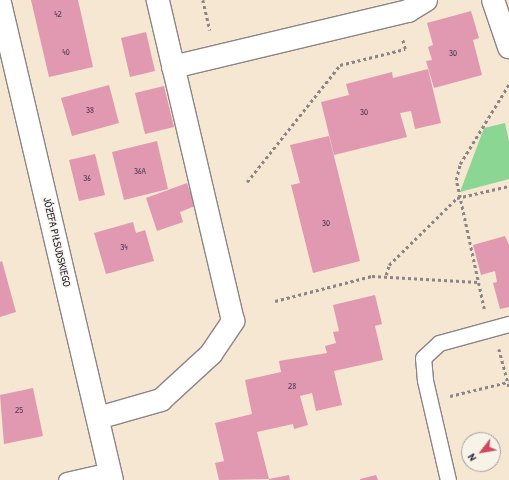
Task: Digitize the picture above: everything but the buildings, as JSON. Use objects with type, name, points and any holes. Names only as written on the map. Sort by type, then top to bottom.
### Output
[{"type":"street","points":[[98,418],[161,400],[211,354],[233,321],[158,0]]},
{"type":"street","points":[[173,67],[397,14],[415,9],[426,0]]},
{"type":"street","points":[[493,0],[509,47]]},
{"type":"street","name":"JÓZEFA PIŁSUDSKIEGO","points":[[0,3],[111,475]]},
{"type":"lane","points":[[448,480],[425,380],[425,353],[439,343],[509,324]]},
{"type":"lane","points":[[66,480],[111,475]]},
{"type":"path","points":[[203,0],[210,30]]},
{"type":"path","points":[[247,182],[256,176],[340,65],[405,49],[397,14]]},
{"type":"path","points":[[509,84],[460,164],[456,180],[457,198],[489,329],[498,345],[509,387]]},
{"type":"path","points":[[386,275],[389,265],[457,198],[509,186]]},
{"type":"path","points":[[275,301],[386,275],[478,282]]},
{"type":"path","points":[[430,401],[508,382]]},
{"type":"green space","points":[[505,123],[509,141],[509,179],[460,192],[484,128]]}]
